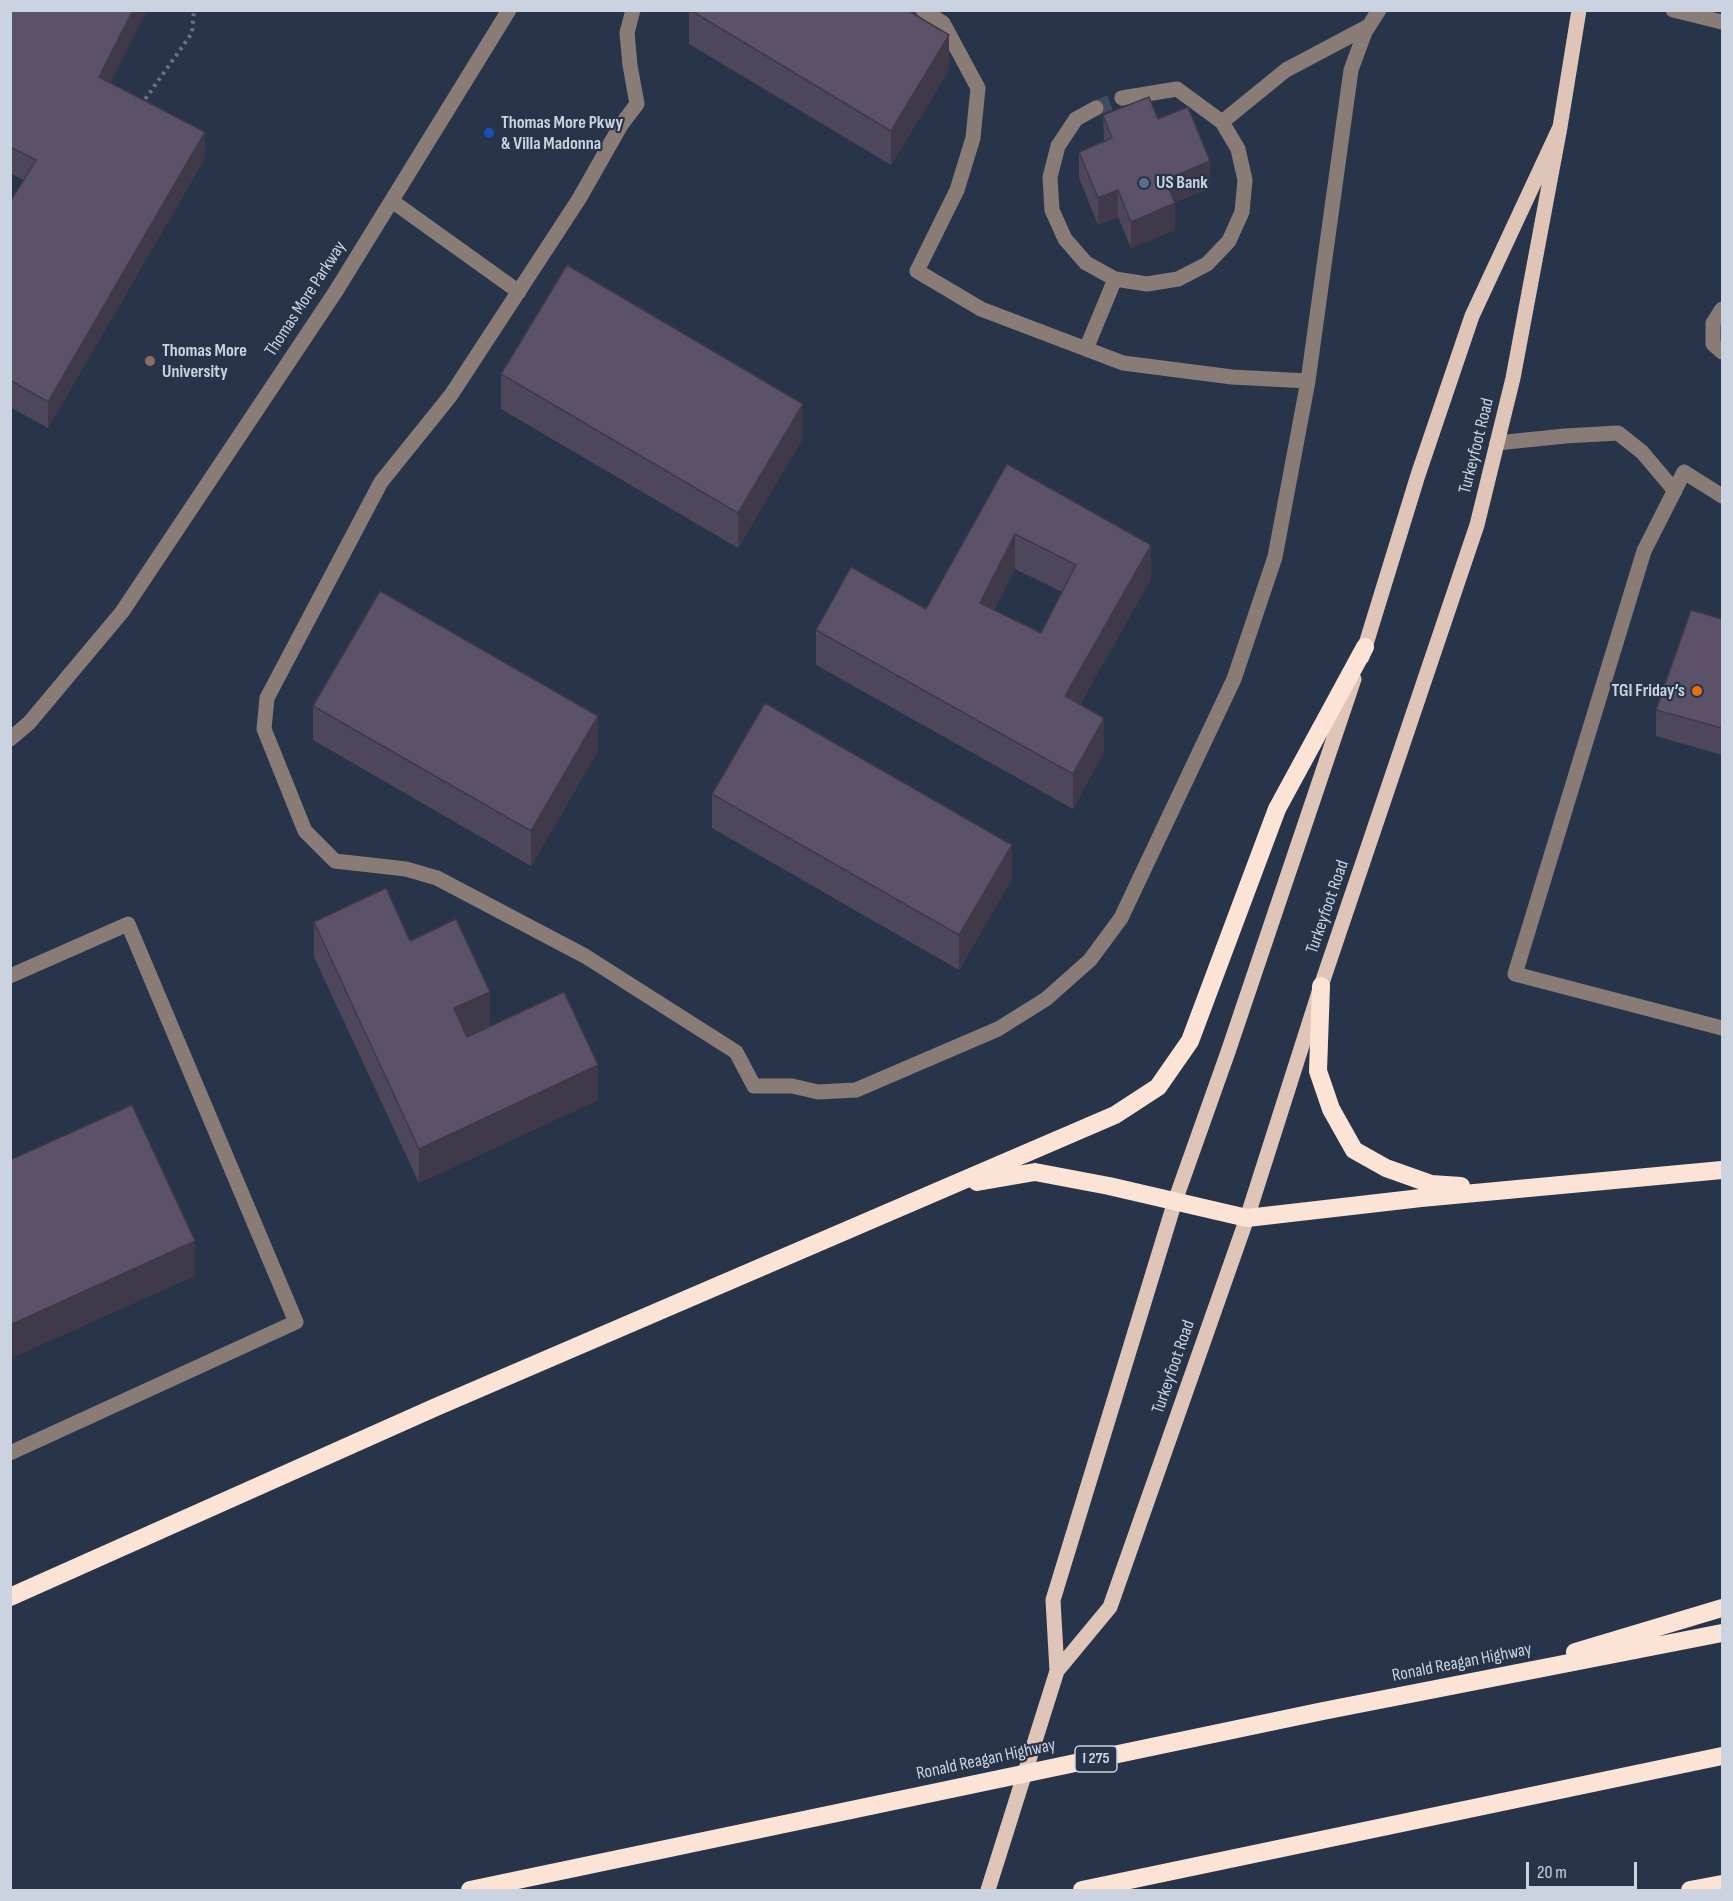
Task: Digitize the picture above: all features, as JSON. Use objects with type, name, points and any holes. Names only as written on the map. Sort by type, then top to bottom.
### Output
[{"type":"highway","points":[[10,1597],[436,1407],[1115,1115],[1158,1087],[1190,1041],[1277,809],[1365,647]]},
{"type":"highway","points":[[1321,986],[1318,1071],[1331,1109],[1354,1150],[1386,1168],[1431,1184],[1517,1189]]},
{"type":"highway","points":[[946,1188],[1035,1172],[1109,1186],[1247,1218],[1722,1170]]},
{"type":"highway","points":[[1469,1683],[1722,1608]]},
{"type":"highway","name":"Ronald Reagan Highway","points":[[470,1890],[1300,1716],[1722,1633]]},
{"type":"highway","points":[[1082,1890],[1722,1756]]},
{"type":"highway","points":[[1690,1890],[1722,1884]]},
{"type":"main road","name":"Turkeyfoot Road","points":[[988,1890],[1058,1671],[1110,1607],[1247,1218],[1321,986],[1478,525],[1513,378],[1560,127],[1579,10]]},
{"type":"main road","name":"Turkeyfoot Road","points":[[1058,1671],[1053,1600],[1174,1201],[1228,1052],[1365,647],[1418,475],[1472,316],[1560,127]]},
{"type":"street","name":"Thomas More Parkway","points":[[10,739],[29,723],[122,612],[336,291],[509,10]]},
{"type":"street","points":[[633,10],[627,33],[637,104],[621,124],[579,200],[451,395],[381,482],[267,698],[264,729],[305,831],[335,861],[406,869],[437,878],[575,951],[736,1052],[754,1086],[792,1086],[818,1092],[856,1090],[998,1029],[1047,999],[1089,960],[1121,918],[1234,679],[1275,557],[1308,381],[1351,70],[1369,26],[1379,10]]},
{"type":"street","points":[[923,10],[943,23],[978,88],[973,138],[957,190],[917,272],[981,309],[1123,363],[1232,377],[1308,381]]},
{"type":"street","points":[[1673,10],[1722,22]]},
{"type":"street","points":[[1222,122],[1286,70],[1369,26]]},
{"type":"street","points":[[1096,108],[1076,119],[1058,146],[1050,177],[1052,210],[1065,239],[1086,263],[1115,279],[1146,284],[1178,279],[1207,264],[1229,241],[1242,212],[1245,180],[1238,149],[1222,122],[1177,89],[1122,99]]},
{"type":"street","points":[[392,201],[519,292]]},
{"type":"street","points":[[1086,349],[1115,279]]},
{"type":"street","points":[[1722,309],[1713,323],[1713,344],[1722,352]]},
{"type":"street","points":[[1497,443],[1618,433],[1642,452],[1675,491]]},
{"type":"street","points":[[1722,496],[1684,472],[1644,551],[1515,974],[1722,1028]]},
{"type":"street","points":[[10,976],[128,924],[296,1323],[10,1453]]},
{"type":"path","points":[[137,110],[192,33],[194,10]]},
{"type":"building","points":[[10,10],[133,10],[99,77],[205,132],[48,402],[10,380],[10,202],[36,160],[10,147]]},
{"type":"building","points":[[690,10],[907,10],[949,35],[891,131]]},
{"type":"building","name":"US Bank","points":[[1149,97],[1158,119],[1188,107],[1210,161],[1165,180],[1175,203],[1131,222],[1118,190],[1098,198],[1079,152],[1112,138],[1103,115]]},
{"type":"building","points":[[567,265],[803,404],[738,513],[501,374]]},
{"type":"building","points":[[1007,464],[1151,545],[1065,696],[1104,718],[1073,774],[816,630],[851,567],[926,609]],"holes":[[[1015,534],[1076,565],[1041,633],[980,603]]]},
{"type":"building","points":[[380,591],[598,716],[531,831],[313,706]]},
{"type":"building","name":"TGI Friday’s","points":[[1691,610],[1722,619],[1722,728],[1656,710]]},
{"type":"building","points":[[765,703],[1012,845],[959,935],[712,794]]},
{"type":"building","points":[[386,888],[410,941],[456,919],[490,992],[454,1008],[467,1037],[564,992],[598,1065],[419,1149],[314,922]]},
{"type":"building","points":[[132,1105],[195,1241],[10,1325],[10,1160]]},
{"type":"tunnel","points":[[1096,108],[1122,98]]},
{"type":"place","name":"Thomas More Pkwy & Villa Madonna","points":[[489,133]]},
{"type":"place","name":"US Bank","points":[[1144,183]]},
{"type":"place","name":"Thomas More University","points":[[150,361]]},
{"type":"place","name":"TGI Friday’s","points":[[1697,691]]}]
